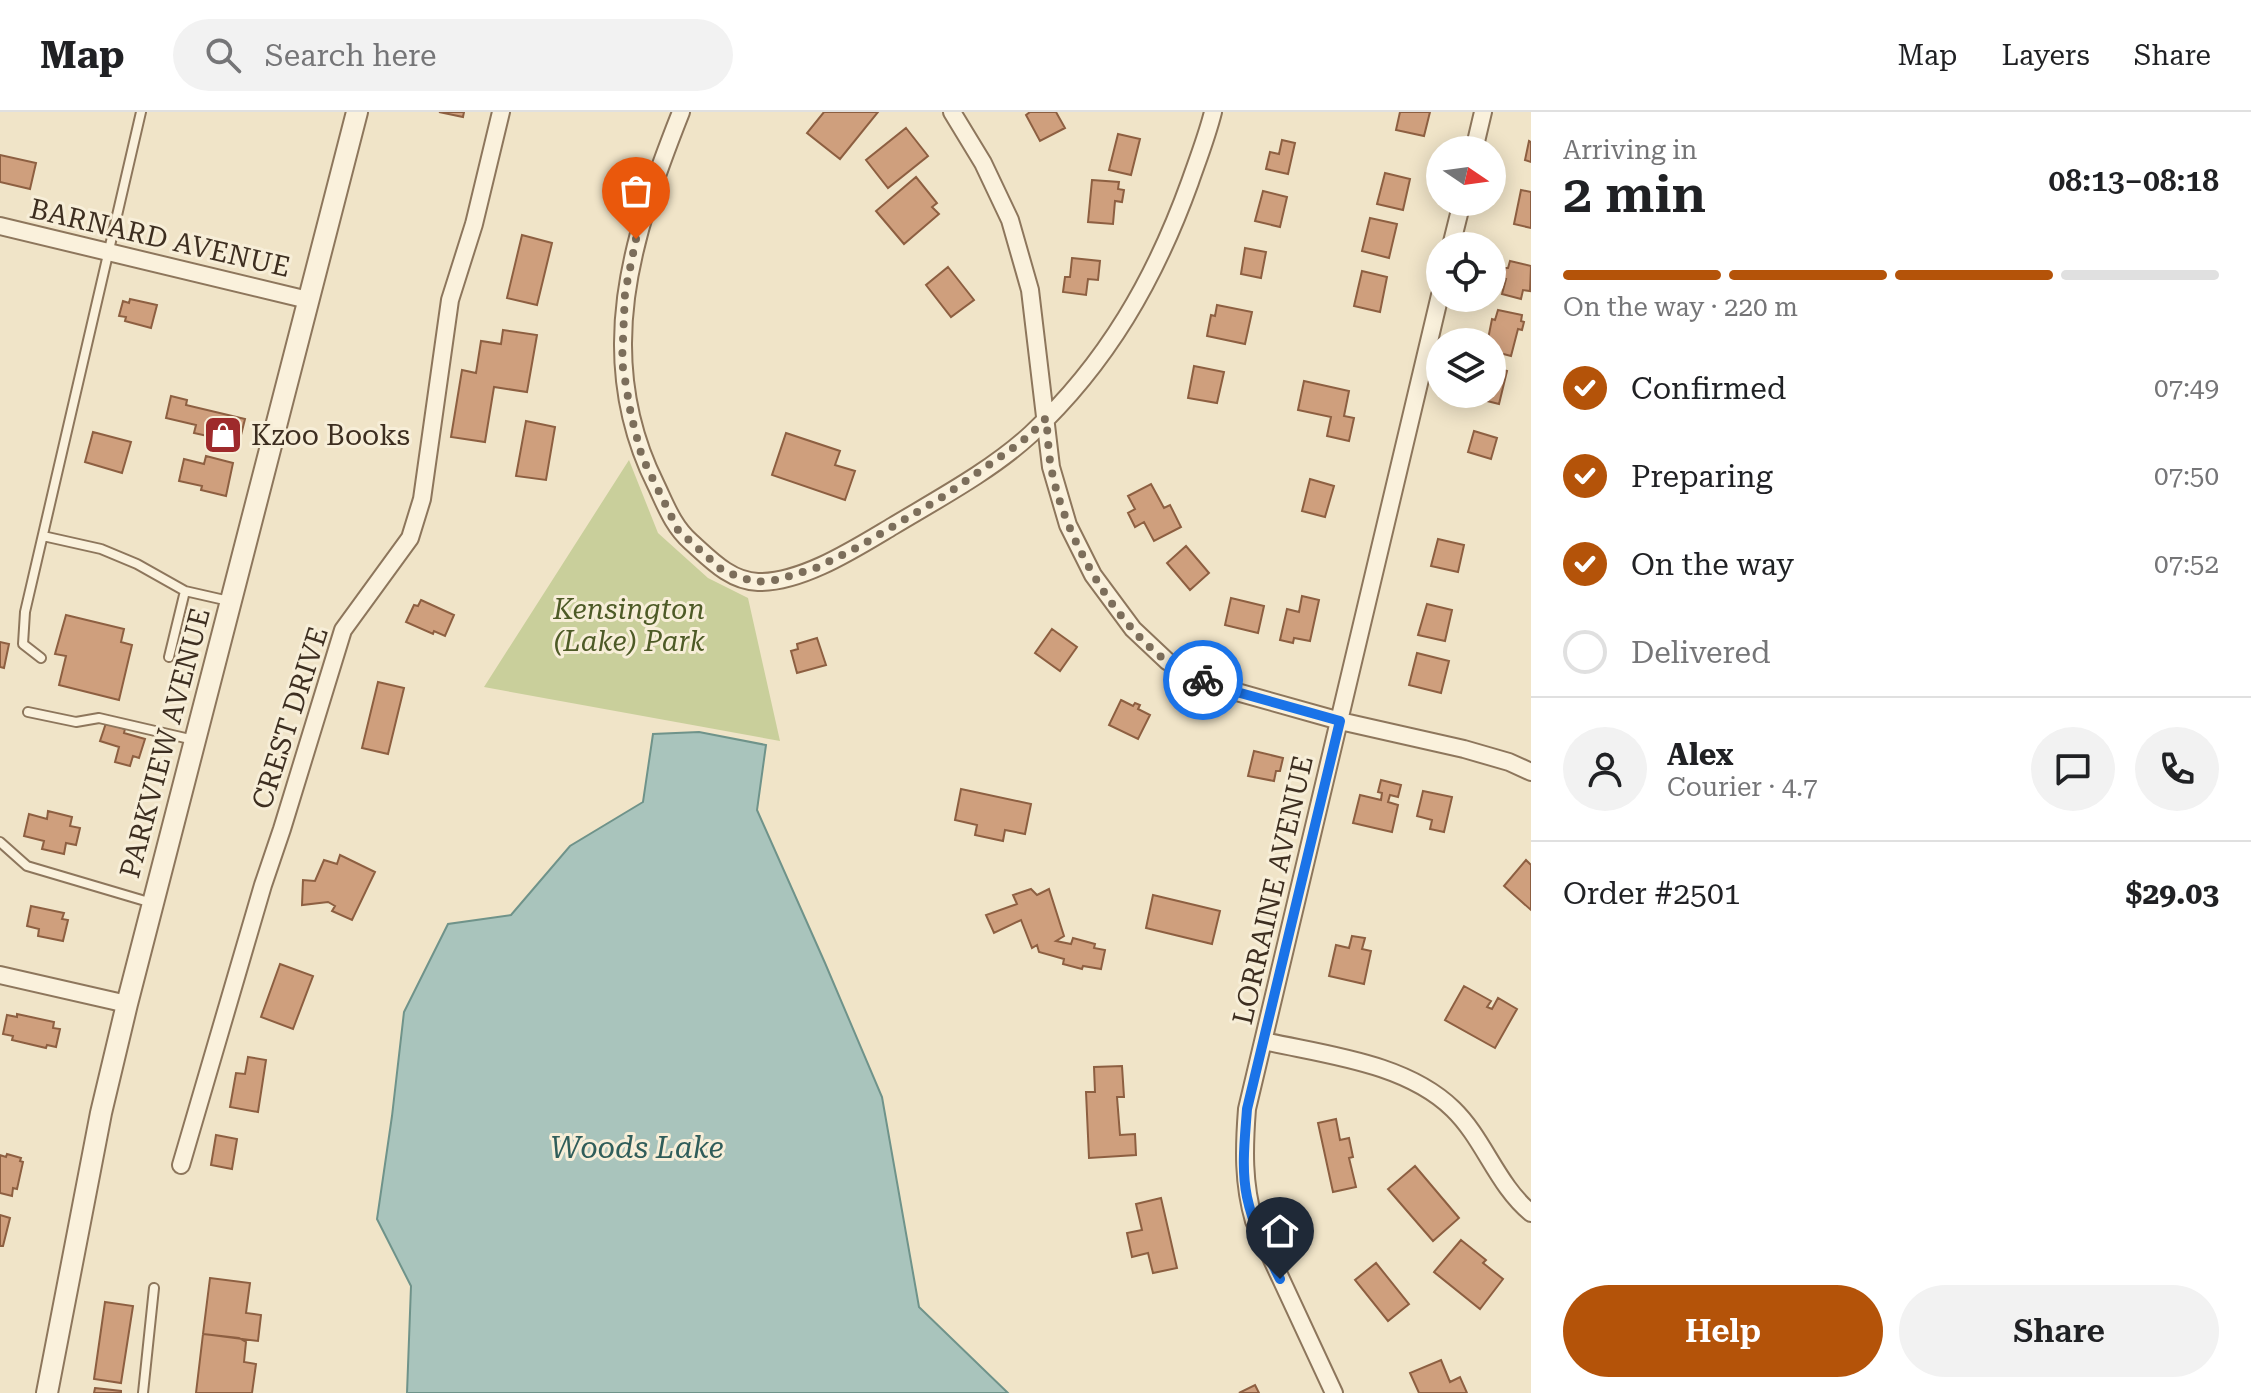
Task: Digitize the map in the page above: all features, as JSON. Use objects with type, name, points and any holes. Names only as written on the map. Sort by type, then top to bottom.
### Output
[{"type":"street","name":"PARKVIEW AVENUE","points":[[47,1393],[101,1113],[127,1004],[357,112]]},
{"type":"street","name":"CREST DRIVE","points":[[181,1165],[263,885],[343,630],[410,538],[422,499],[450,300],[474,224],[501,112]]},
{"type":"street","points":[[681,112],[636,239],[625,293],[622,362],[642,457],[678,530],[723,571],[755,582],[776,580],[816,568],[860,546],[944,496],[1030,435],[1103,355],[1130,314],[1181,207],[1213,112]]},
{"type":"street","points":[[1477,136],[1483,112]]},
{"type":"street","points":[[956,114],[1010,220],[1030,290],[1051,467],[1068,525],[1093,575],[1133,629],[1151,648],[1183,671],[1219,687],[1340,721],[1464,749],[1531,772]]},
{"type":"street","name":"BARNARD AVENUE","points":[[0,226],[308,300]]},
{"type":"street","name":"LORRAINE AVENUE","points":[[1334,1393],[1267,1251],[1247,1196],[1244,1170],[1247,1109],[1436,312]]},
{"type":"street","points":[[0,975],[127,1004]]},
{"type":"street","points":[[1264,1041],[1398,1073],[1425,1088],[1454,1109],[1498,1174],[1531,1213]]},
{"type":"lane","points":[[41,658],[23,644],[25,612],[141,112]]},
{"type":"lane","points":[[43,536],[101,549],[137,564],[185,591],[231,601]]},
{"type":"lane","points":[[169,657],[185,591]]},
{"type":"lane","points":[[28,712],[76,722],[99,718],[195,740]]},
{"type":"lane","points":[[0,842],[27,866],[153,904]]},
{"type":"lane","points":[[143,1393],[154,1288]]},
{"type":"green space","name":"Kensington (Lake) Park","points":[[629,460],[658,533],[708,578],[748,598],[780,741],[484,687]]},
{"type":"water","name":"Woods Lake","points":[[699,732],[766,745],[757,810],[882,1097],[919,1307],[1008,1393],[407,1393],[411,1286],[377,1219],[404,1012],[448,924],[511,915],[570,846],[643,802],[653,734]]},
{"type":"building","points":[[439,112],[464,112],[463,117]]},
{"type":"building","points":[[824,112],[878,112],[840,159],[807,133]]},
{"type":"building","points":[[1030,112],[1056,112],[1065,128],[1040,141],[1026,115]]},
{"type":"building","points":[[1400,112],[1430,112],[1424,136],[1396,130]]},
{"type":"building","points":[[906,128],[928,156],[888,188],[866,160]]},
{"type":"building","points":[[1118,134],[1140,139],[1131,175],[1109,170]]},
{"type":"building","points":[[1282,140],[1295,143],[1288,174],[1266,169],[1270,152],[1279,154]]},
{"type":"building","points":[[1531,142],[1531,162],[1525,160]]},
{"type":"building","points":[[0,155],[36,163],[30,189],[0,182]]},
{"type":"building","points":[[1385,173],[1410,179],[1403,210],[1377,204]]},
{"type":"building","points":[[916,177],[937,203],[932,207],[939,214],[904,244],[876,211]]},
{"type":"building","points":[[1092,180],[1119,182],[1118,189],[1124,190],[1122,202],[1115,201],[1113,224],[1088,222]]},
{"type":"building","points":[[1521,190],[1531,192],[1531,228],[1514,224]]},
{"type":"building","points":[[1263,191],[1287,197],[1280,227],[1255,221]]},
{"type":"building","points":[[1370,218],[1397,224],[1389,258],[1362,251]]},
{"type":"building","points":[[522,235],[552,243],[537,305],[507,298]]},
{"type":"building","points":[[1245,248],[1266,252],[1261,278],[1241,274]]},
{"type":"building","points":[[1072,258],[1100,261],[1098,280],[1088,279],[1086,295],[1063,292],[1065,277],[1070,277]]},
{"type":"building","points":[[1510,261],[1531,266],[1530,291],[1523,290],[1521,299],[1506,295]]},
{"type":"building","points":[[948,267],[974,300],[951,317],[926,285]]},
{"type":"building","points":[[1362,271],[1387,277],[1380,312],[1354,306]]},
{"type":"building","points":[[130,299],[157,305],[151,328],[125,321],[126,317],[119,316],[123,301],[129,303]]},
{"type":"building","points":[[1217,305],[1252,312],[1245,344],[1207,336],[1211,315],[1215,316]]},
{"type":"building","points":[[1497,312],[1522,315],[1522,330],[1518,329],[1511,356],[1506,355],[1506,328],[1490,328],[1492,319],[1495,320]]},
{"type":"building","points":[[503,330],[537,335],[527,392],[494,387],[485,442],[451,437],[462,370],[476,373],[481,341],[501,344]]},
{"type":"building","points":[[1194,366],[1224,372],[1217,403],[1188,398]]},
{"type":"building","points":[[1304,381],[1349,391],[1344,416],[1354,418],[1349,441],[1327,436],[1331,417],[1298,410]]},
{"type":"building","points":[[171,396],[187,400],[186,405],[245,419],[239,443],[194,433],[196,425],[166,418]]},
{"type":"building","points":[[526,421],[555,427],[546,480],[516,476]]},
{"type":"building","points":[[1474,431],[1497,438],[1491,459],[1468,452]]},
{"type":"building","points":[[93,432],[131,442],[122,473],[85,462]]},
{"type":"building","points":[[786,433],[840,451],[835,465],[855,471],[845,500],[772,475]]},
{"type":"building","points":[[206,456],[233,463],[226,496],[179,481],[184,459],[204,464]]},
{"type":"building","points":[[1310,479],[1334,486],[1325,517],[1302,511]]},
{"type":"building","points":[[1151,484],[1164,508],[1170,505],[1181,527],[1154,541],[1144,522],[1135,527],[1128,513],[1135,509],[1128,496]]},
{"type":"building","points":[[1438,539],[1464,545],[1458,572],[1431,566]]},
{"type":"building","points":[[1186,546],[1209,573],[1190,590],[1167,563]]},
{"type":"building","points":[[1302,596],[1319,600],[1310,641],[1294,638],[1293,643],[1280,640],[1287,609],[1299,612]]},
{"type":"building","points":[[1231,598],[1264,606],[1258,633],[1225,625]]},
{"type":"building","points":[[421,600],[454,615],[445,636],[406,622],[414,605],[418,606]]},
{"type":"building","points":[[1427,604],[1452,610],[1445,641],[1418,635]]},
{"type":"building","points":[[66,615],[124,629],[121,642],[132,645],[119,700],[59,685],[66,656],[55,654]]},
{"type":"building","points":[[1052,629],[1077,647],[1060,671],[1035,653]]},
{"type":"building","points":[[817,638],[826,665],[797,673],[791,651],[798,649],[797,644]]},
{"type":"building","points":[[0,642],[9,644],[4,668],[0,667]]},
{"type":"building","points":[[1417,653],[1449,661],[1441,693],[1409,685]]},
{"type":"building","points":[[378,682],[404,688],[388,754],[362,748]]},
{"type":"building","points":[[1121,700],[1133,706],[1135,703],[1140,705],[1138,709],[1150,715],[1138,739],[1109,725]]},
{"type":"building","points":[[106,723],[125,729],[124,733],[145,739],[139,758],[133,756],[130,766],[115,762],[119,747],[100,741]]},
{"type":"building","points":[[1254,751],[1283,758],[1274,781],[1248,776]]},
{"type":"building","points":[[1381,780],[1401,785],[1398,797],[1390,795],[1388,802],[1398,805],[1392,832],[1353,823],[1360,795],[1381,800],[1382,793],[1378,792]]},
{"type":"building","points":[[961,789],[1031,804],[1025,834],[1005,830],[1003,841],[975,835],[977,825],[955,820]]},
{"type":"building","points":[[1423,791],[1452,797],[1444,832],[1430,829],[1432,820],[1417,816]]},
{"type":"building","points":[[48,811],[72,817],[70,826],[80,828],[76,845],[66,843],[64,854],[42,849],[44,841],[24,836],[29,814],[47,819]]},
{"type":"building","points":[[340,855],[375,872],[352,920],[332,911],[335,906],[328,902],[302,905],[303,880],[315,881],[324,860],[337,864]]},
{"type":"building","points":[[1526,860],[1531,865],[1531,910],[1504,886]]},
{"type":"building","points":[[1031,889],[1037,895],[1049,889],[1064,936],[1056,941],[1071,944],[1073,938],[1105,950],[1101,969],[1083,966],[1082,969],[1063,964],[1064,959],[1039,952],[1037,945],[1032,948],[1021,920],[994,933],[986,915],[1017,904],[1013,895]]},
{"type":"building","points":[[1153,895],[1220,911],[1212,944],[1146,928]]},
{"type":"building","points":[[31,906],[64,913],[62,919],[68,920],[63,941],[38,936],[39,929],[27,926]]},
{"type":"building","points":[[1352,936],[1365,938],[1362,949],[1371,951],[1364,984],[1329,976],[1336,945],[1349,948]]},
{"type":"building","points":[[280,964],[313,976],[293,1029],[261,1017]]},
{"type":"building","points":[[1464,986],[1491,1001],[1487,1007],[1492,1009],[1498,998],[1517,1009],[1495,1048],[1445,1020]]},
{"type":"building","points":[[17,1014],[54,1022],[53,1028],[60,1029],[56,1047],[47,1045],[46,1048],[12,1040],[13,1036],[3,1034],[7,1015],[17,1017]]},
{"type":"building","points":[[248,1057],[266,1060],[258,1112],[230,1107],[236,1073],[245,1074]]},
{"type":"building","points":[[1122,1066],[1124,1097],[1117,1097],[1120,1135],[1135,1134],[1136,1155],[1089,1158],[1086,1092],[1095,1092],[1094,1067]]},
{"type":"building","points":[[1336,1119],[1340,1140],[1349,1138],[1353,1157],[1349,1158],[1356,1187],[1333,1192],[1318,1123]]},
{"type":"building","points":[[216,1135],[237,1139],[232,1169],[211,1165]]},
{"type":"building","points":[[7,1154],[21,1158],[23,1162],[17,1189],[13,1188],[12,1196],[0,1193],[0,1155],[6,1157]]},
{"type":"building","points":[[1415,1166],[1459,1218],[1433,1241],[1388,1189]]},
{"type":"building","points":[[1161,1198],[1177,1268],[1153,1273],[1148,1253],[1132,1257],[1127,1233],[1142,1230],[1136,1204]]},
{"type":"building","points":[[0,1215],[10,1218],[3,1246],[0,1246]]},
{"type":"building","points":[[1461,1240],[1503,1279],[1480,1309],[1434,1272]]},
{"type":"building","points":[[1376,1263],[1409,1304],[1388,1321],[1355,1280]]},
{"type":"building","points":[[210,1278],[250,1283],[246,1313],[261,1315],[258,1341],[203,1334]]},
{"type":"building","points":[[105,1302],[133,1306],[121,1383],[94,1379]]},
{"type":"building","points":[[203,1334],[239,1338],[246,1342],[244,1362],[256,1364],[252,1393],[196,1393]]},
{"type":"building","points":[[1441,1360],[1450,1382],[1460,1377],[1467,1393],[1419,1393],[1410,1373]]},
{"type":"building","points":[[1255,1385],[1259,1393],[1239,1393]]},
{"type":"building","points":[[95,1388],[121,1391],[121,1393],[94,1393]]},
{"type":"way so far","points":[[636,239],[625,293],[622,362],[642,457],[678,530],[723,571],[755,582],[776,580],[816,568],[944,496],[1013,448],[1046,418],[1051,467],[1068,525],[1093,575],[1151,648],[1183,671],[1203,680]]},
{"type":"place","name":"Kzoo Books","points":[[223,435]]},
{"type":"route","points":[[1203,680],[1340,721],[1247,1109],[1244,1142],[1247,1196],[1254,1221],[1280,1279]]}]
